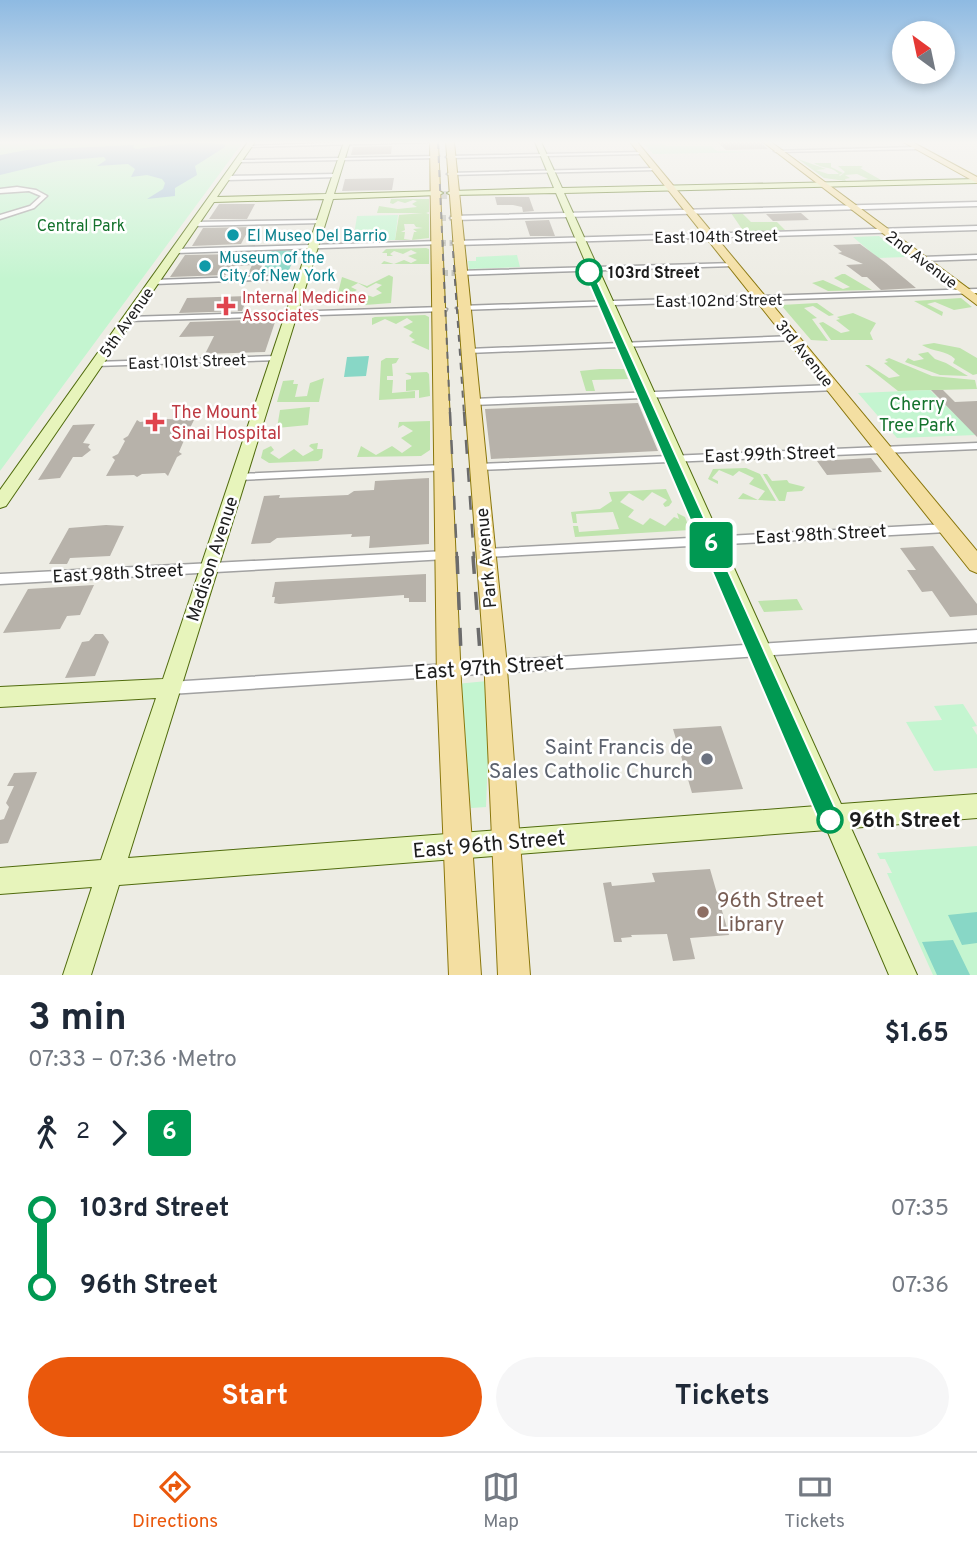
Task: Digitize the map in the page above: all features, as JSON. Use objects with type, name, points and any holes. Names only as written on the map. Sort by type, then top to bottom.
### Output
[{"type":"main road","name":"5th Avenue","points":[[0,502],[220,188]]},
{"type":"main road","name":"Madison Avenue","points":[[78,975],[332,188]]},
{"type":"main road","name":"Park Avenue","points":[[438,188],[449,669],[456,847],[465,975]]},
{"type":"main road","name":"Park Avenue","points":[[452,188],[496,667],[514,975]]},
{"type":"main road","points":[[557,188],[903,975]]},
{"type":"main road","points":[[453,194],[728,188]]},
{"type":"main road","name":"2nd Avenue","points":[[826,188],[922,259],[972,292],[977,300]]},
{"type":"main road","name":"3rd Avenue","points":[[671,189],[977,565]]},
{"type":"main road","points":[[211,200],[437,194]]},
{"type":"main road","name":"East 97th Street","points":[[0,697],[170,688]]},
{"type":"main road","name":"East 96th Street","points":[[0,881],[977,806]]},
{"type":"street","points":[[0,191],[31,190],[44,196],[32,206],[0,217]]},
{"type":"street","points":[[454,218],[977,204]]},
{"type":"street","points":[[194,224],[321,221]]},
{"type":"street","name":"East 104th Street","points":[[457,243],[977,228]]},
{"type":"street","points":[[176,251],[439,244]]},
{"type":"street","points":[[922,259],[977,257]]},
{"type":"street","points":[[459,273],[733,264]]},
{"type":"street","points":[[154,282],[303,277]]},
{"type":"street","name":"East 102nd Street","points":[[462,308],[972,292]]},
{"type":"street","points":[[128,319],[441,309]]},
{"type":"street","points":[[468,351],[793,338]]},
{"type":"street","name":"East 101st Street","points":[[96,365],[277,358]]},
{"type":"street","points":[[473,402],[834,388]]},
{"type":"street","name":"East 99th Street","points":[[478,467],[977,446]]},
{"type":"street","points":[[238,477],[444,468]]},
{"type":"street","name":"East 98th Street","points":[[485,553],[947,528]]},
{"type":"street","name":"East 98th Street","points":[[0,579],[446,555]]},
{"type":"street","name":"East 97th Street","points":[[170,688],[977,636]]},
{"type":"green space","name":"Central Park","points":[[0,188],[209,188],[0,471]]},
{"type":"green space","points":[[391,199],[429,199],[429,212],[426,213],[429,214],[429,238],[412,240],[414,232],[417,232],[413,229],[423,228],[404,224],[405,230],[401,232],[405,232],[404,239],[411,240],[395,240],[399,215],[423,213],[377,213],[379,206],[398,209],[417,207],[412,204],[417,201],[398,201],[393,204],[390,203]]},
{"type":"green space","points":[[731,213],[742,213],[751,222],[777,222],[785,230],[744,232]]},
{"type":"green space","points":[[398,215],[395,240],[353,241],[357,216]]},
{"type":"green space","points":[[879,236],[906,257],[878,258],[853,237]]},
{"type":"green space","points":[[386,249],[429,249],[429,264],[394,264],[404,260],[411,263],[417,260],[408,256],[417,253],[411,250],[403,254],[394,251],[390,254],[393,256],[387,256],[387,253],[382,253]]},
{"type":"green space","points":[[517,255],[520,267],[469,269],[468,261],[476,261],[476,257]]},
{"type":"green space","points":[[842,274],[872,290],[828,291],[812,283],[823,280],[843,289],[850,287],[834,278]]},
{"type":"green space","points":[[389,275],[393,277],[391,303],[365,305],[367,295],[373,297],[382,293],[376,289],[382,285],[376,283],[367,288],[358,283],[351,287],[357,290],[345,297],[352,300],[363,295],[362,299],[355,300],[361,300],[360,305],[335,305],[342,277],[367,286]]},
{"type":"green space","points":[[961,298],[972,307],[954,310],[935,302],[927,304],[943,312],[942,316],[914,301]]},
{"type":"green space","points":[[817,303],[834,315],[829,316],[813,306],[804,308],[817,318],[812,319],[828,341],[811,340],[781,305]]},
{"type":"green space","points":[[853,313],[876,323],[870,333],[873,340],[831,340],[819,323],[823,322],[841,333],[850,331],[836,320],[840,319],[837,317]]},
{"type":"green space","points":[[375,317],[429,317],[429,350],[411,342],[415,340],[409,336],[413,332],[403,327],[413,322],[407,318],[396,324],[385,319],[372,325],[372,318]]},
{"type":"green space","points":[[934,343],[960,348],[977,358],[977,374],[973,375],[953,363],[955,359],[948,354],[922,345]]},
{"type":"green space","points":[[928,352],[935,359],[968,376],[940,375],[905,362],[908,358],[914,361],[924,359],[918,354]]},
{"type":"green space","points":[[386,358],[399,358],[392,364],[393,376],[387,376],[387,380],[393,380],[392,393],[415,391],[415,398],[379,400],[381,361]]},
{"type":"green space","points":[[889,358],[932,376],[975,380],[977,389],[898,391],[865,365],[889,378],[900,376],[884,363],[888,362],[885,360]]},
{"type":"green space","points":[[624,369],[628,379],[592,380],[595,391],[586,391],[580,371]]},
{"type":"green space","points":[[427,372],[430,396],[419,398],[419,390],[406,391],[406,380],[411,379],[411,376],[405,373]]},
{"type":"green space","points":[[324,378],[319,402],[277,402],[283,381],[294,380],[293,384],[298,384],[295,397],[307,396],[310,383]]},
{"type":"green space","name":"Cherry Tree Park","points":[[930,390],[976,435],[897,438],[858,393]]},
{"type":"green space","points":[[310,407],[308,425],[277,428],[280,410]]},
{"type":"green space","points":[[430,421],[430,450],[421,456],[357,457],[361,446],[376,455],[392,446],[402,453],[412,446],[401,438],[413,431],[403,425],[398,428],[399,422]]},
{"type":"green space","points":[[318,443],[317,449],[323,449],[322,458],[318,461],[269,463],[261,458],[263,450],[271,446],[274,450],[270,453],[279,459],[294,449],[303,456],[314,450],[309,446],[311,444]]},
{"type":"green space","points":[[746,468],[760,474],[776,501],[738,499],[743,493],[758,500],[765,491],[749,484],[754,478],[739,471],[733,476],[719,470],[712,478],[718,481],[718,484],[708,479],[713,469]]},
{"type":"green space","points":[[763,474],[767,474],[772,481],[787,480],[805,487],[802,491],[787,492],[785,501],[779,501]]},
{"type":"green space","points":[[666,489],[672,502],[669,506],[665,507],[663,504],[667,500],[652,492],[643,501],[629,493],[620,502],[634,510],[628,517],[643,525],[650,518],[665,526],[674,517],[679,519],[677,513],[685,517],[690,530],[575,537],[573,526],[578,526],[579,532],[619,529],[613,512],[576,514],[577,523],[573,523],[571,512],[600,509],[612,501],[609,492]]},
{"type":"green space","points":[[797,599],[803,610],[764,612],[758,601]]},
{"type":"green space","points":[[487,681],[490,708],[486,807],[471,808],[457,710],[456,684]]},
{"type":"green space","points":[[963,704],[977,726],[972,727],[977,735],[977,768],[934,771],[906,722],[942,720],[934,706]]},
{"type":"green space","points":[[977,846],[977,975],[933,975],[887,873],[892,873],[885,859],[880,859],[877,853]]},
{"type":"shaded area","points":[[176,188],[175,196],[147,199],[163,189]]},
{"type":"shaded area","points":[[300,250],[289,270],[292,274],[261,275],[271,251]]},
{"type":"shaded area","points":[[369,356],[366,376],[344,377],[347,357]]},
{"type":"shaded area","points":[[977,912],[977,943],[962,945],[948,915]]},
{"type":"shaded area","points":[[953,940],[970,975],[937,975],[922,942]]},
{"type":"building","points":[[343,188],[392,188],[392,190],[342,191]]},
{"type":"building","points":[[495,197],[529,197],[534,211],[523,212],[522,207],[497,205]]},
{"type":"building","points":[[219,204],[255,204],[247,219],[209,219]]},
{"type":"building","points":[[801,213],[809,220],[773,221],[766,214]]},
{"type":"building","points":[[549,220],[555,236],[530,236],[525,221]]},
{"type":"building","name":"El Museo Del Barrio","points":[[250,227],[241,244],[192,246],[203,228]]},
{"type":"building","points":[[860,244],[916,288],[881,290],[867,277],[862,277],[846,265],[863,264],[838,253],[842,252],[833,245]]},
{"type":"building","points":[[254,253],[268,253],[258,274],[248,274],[252,265],[231,266],[226,275],[170,277],[185,255],[236,254],[233,259],[251,258]]},
{"type":"building","points":[[248,296],[242,311],[179,313],[187,298]]},
{"type":"building","points":[[276,319],[265,352],[205,354],[214,336],[179,337],[190,322]]},
{"type":"building","points":[[931,390],[943,390],[955,402],[977,401],[977,437]]},
{"type":"building","points":[[638,403],[658,451],[491,459],[485,409]]},
{"type":"building","points":[[137,420],[140,422],[194,420],[187,434],[190,436],[185,438],[179,452],[182,454],[177,457],[168,476],[165,473],[142,474],[137,477],[106,476],[115,460],[112,457],[118,454],[125,441],[123,439],[128,436]]},
{"type":"building","points":[[95,424],[83,443],[90,444],[88,447],[91,450],[82,457],[73,457],[60,478],[38,480],[73,425]]},
{"type":"building","points":[[871,458],[882,472],[827,475],[817,461]]},
{"type":"building","points":[[429,478],[429,544],[369,548],[370,536],[351,537],[352,534],[277,538],[270,543],[251,544],[264,496],[280,495],[279,498],[348,495],[354,491],[374,490],[375,481]]},
{"type":"building","points":[[124,526],[110,556],[70,558],[67,564],[49,564],[69,528]]},
{"type":"building","points":[[933,546],[977,604],[977,615],[950,617],[932,591],[922,592],[907,570],[916,570],[900,548]]},
{"type":"building","points":[[426,574],[426,602],[409,602],[409,598],[404,598],[404,595],[279,604],[274,603],[275,597],[272,597],[275,582]]},
{"type":"building","points":[[94,585],[80,615],[67,616],[60,629],[3,633],[28,589]]},
{"type":"building","points":[[95,634],[103,634],[109,642],[95,676],[65,678],[82,642],[89,641]]},
{"type":"building","name":"Saint Francis de Sales Catholic Church","points":[[721,726],[743,789],[692,793],[673,729]]},
{"type":"building","points":[[37,772],[8,843],[0,844],[0,820],[4,819],[9,807],[6,803],[14,786],[7,786],[14,773]]},
{"type":"building","points":[[710,869],[729,935],[690,938],[695,959],[673,961],[667,934],[631,935],[632,937],[621,938],[622,942],[614,942],[603,883],[611,882],[612,886],[655,882],[652,873]]},
{"type":"tunnel","points":[[439,195],[452,195]]},
{"type":"tunnel","points":[[440,218],[453,218]]},
{"type":"tunnel","points":[[440,243],[455,243]]},
{"type":"tunnel","points":[[442,273],[458,273]]},
{"type":"railway","points":[[440,188],[450,414]]},
{"type":"railway","points":[[453,251],[464,414]]},
{"type":"railway","points":[[450,412],[457,558]]},
{"type":"railway","points":[[464,412],[474,558]]},
{"type":"railway","points":[[457,556],[461,654]]},
{"type":"railway","points":[[473,556],[480,653]]},
{"type":"metro line","name":"6","points":[[589,272],[641,396],[673,458],[830,820]]},
{"type":"place","name":"El Museo Del Barrio","points":[[233,235]]},
{"type":"place","name":"Museum of the City of New York","points":[[205,266]]},
{"type":"place","name":"103rd Street","points":[[589,272]]},
{"type":"place","name":"Internal Medicine Associates","points":[[226,306]]},
{"type":"place","name":"The Mount Sinai Hospital","points":[[155,422]]},
{"type":"place","name":"Saint Francis de Sales Catholic Church","points":[[707,759]]},
{"type":"place","name":"96th Street","points":[[830,820]]},
{"type":"place","name":"96th Street Library","points":[[703,912]]}]
